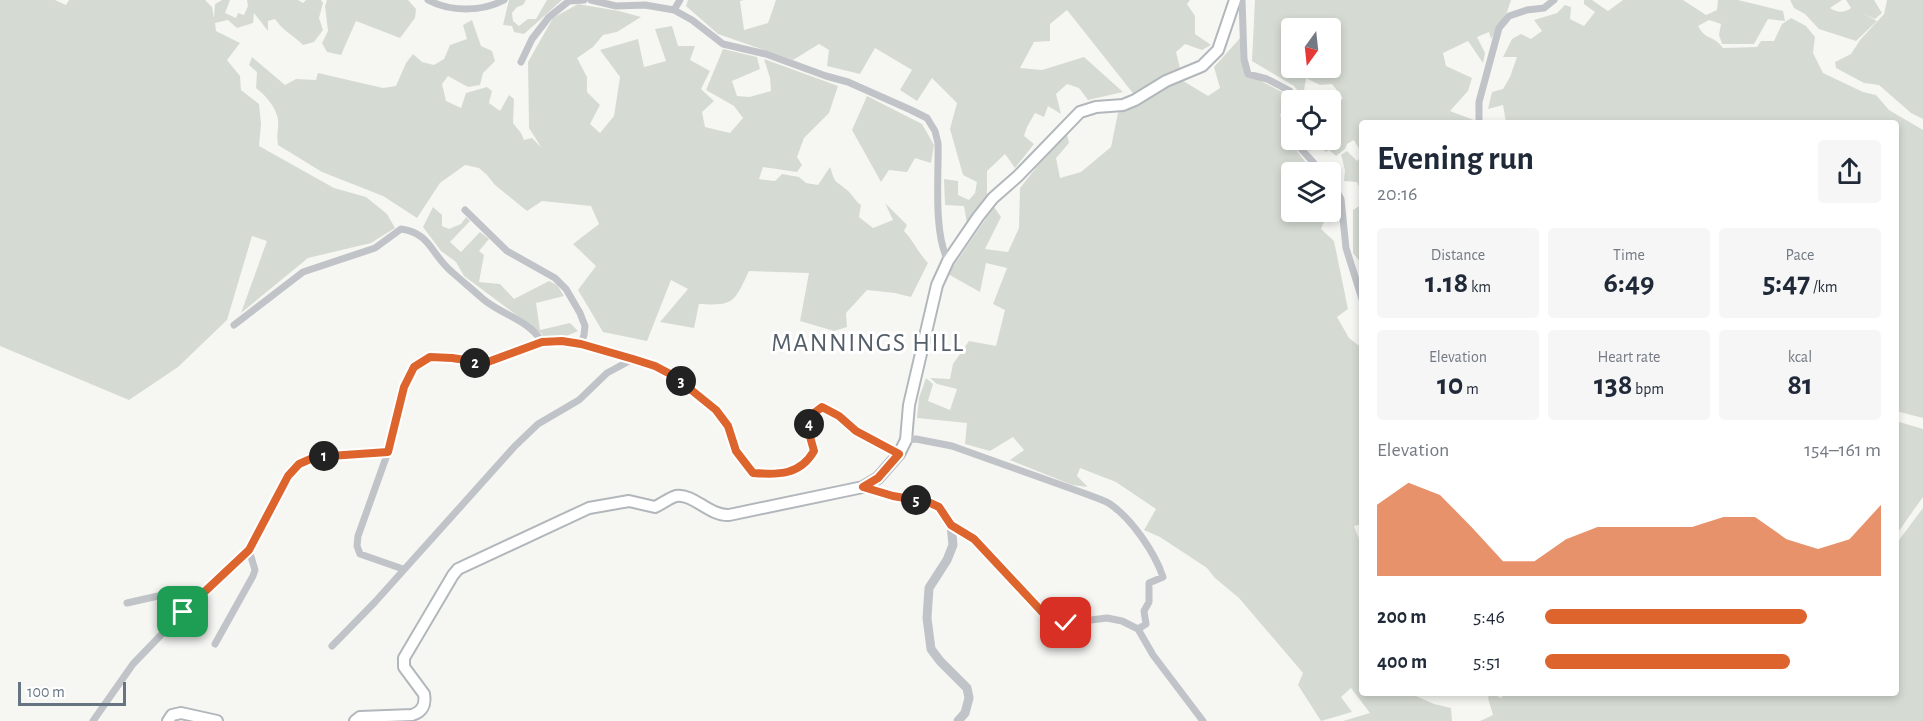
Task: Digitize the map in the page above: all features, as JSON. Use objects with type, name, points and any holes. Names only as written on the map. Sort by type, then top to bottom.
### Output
[{"type":"main road","points":[[355,721],[360,717],[412,715],[419,713],[422,709],[424,694],[404,667],[404,658],[458,569],[589,508],[629,501],[655,507],[675,496],[686,496],[721,516],[863,487],[878,478],[899,454],[906,441],[909,405],[937,285],[948,261],[993,198],[1018,176],[1080,112],[1096,107],[1123,105],[1166,81],[1202,66],[1218,50],[1235,0]]},
{"type":"main road","points":[[168,721],[171,715],[181,713],[217,721]]},
{"type":"street","points":[[428,0],[440,5],[471,9],[486,8],[504,0]]},
{"type":"street","points":[[521,63],[532,39],[549,17],[569,1],[584,0]]},
{"type":"street","points":[[591,0],[616,6],[645,5],[674,10],[692,20],[723,44],[766,54],[848,82],[927,118],[935,131],[938,143],[940,234],[943,251],[948,261]]},
{"type":"street","points":[[674,10],[680,0]]},
{"type":"street","points":[[1242,0],[1244,59],[1248,74],[1267,79],[1288,90]]},
{"type":"street","points":[[1479,120],[1479,102],[1499,28],[1509,16],[1527,10],[1544,8],[1554,0]]},
{"type":"street","points":[[1303,150],[1313,162]]},
{"type":"street","points":[[1341,199],[1346,248],[1359,289]]},
{"type":"street","points":[[465,210],[507,250],[555,278],[566,289],[585,326],[581,344]]},
{"type":"street","points":[[234,324],[303,272],[375,248],[401,229],[420,234],[448,269],[483,299],[529,327],[542,342]]},
{"type":"street","points":[[404,568],[360,554],[357,546],[358,536],[388,452],[404,387],[414,367],[430,357],[485,363],[542,342],[562,341],[581,344],[655,366],[674,376],[714,408],[728,426],[736,451],[753,473],[788,472],[807,463],[814,451],[809,433],[809,417],[822,407],[839,416],[856,431],[899,454]]},
{"type":"street","points":[[332,646],[375,602],[492,470],[538,424],[579,400],[607,373],[633,359]]},
{"type":"street","points":[[906,441],[916,439],[952,446],[1109,503],[1122,514],[1152,552],[1163,577],[1149,583],[1149,602],[1144,611],[1146,624],[1138,629]]},
{"type":"street","points":[[93,721],[133,664],[183,612],[249,550],[288,476],[299,464],[315,457],[388,452]]},
{"type":"street","points":[[863,487],[893,496],[928,502],[939,507],[951,525],[974,539],[1045,615],[1055,621],[1066,623],[1107,618],[1122,621],[1138,629],[1153,655],[1203,721]]},
{"type":"street","points":[[951,525],[953,544],[947,560],[929,588],[927,618],[931,649],[967,688],[969,698],[965,712],[958,721]]},
{"type":"street","points":[[215,644],[253,576],[255,570],[249,550]]},
{"type":"street","points":[[127,603],[158,596],[183,612]]},
{"type":"shaded area","points":[[0,0],[55,0],[66,5],[69,0],[205,0],[212,7],[214,18],[215,4],[222,0],[230,0],[225,13],[236,18],[238,13],[244,15],[248,6],[247,0],[298,0],[303,3],[306,0],[321,0],[323,3],[319,18],[323,30],[314,42],[303,45],[275,19],[268,21],[268,31],[254,13],[253,23],[237,28],[228,20],[215,23],[216,31],[240,43],[227,60],[240,76],[241,90],[259,104],[261,124],[259,146],[334,188],[366,197],[387,214],[395,228],[371,243],[308,258],[241,313],[267,241],[252,236],[227,320],[178,367],[129,400],[0,346]]},
{"type":"shaded area","points":[[327,0],[408,0],[416,9],[415,18],[400,38],[356,21],[341,55],[327,52],[322,43],[328,31],[325,6]]},
{"type":"shaded area","points":[[509,0],[526,0],[512,13],[513,21],[519,26],[528,19],[536,19],[547,0],[562,0],[524,34],[514,32],[512,26],[503,25]]},
{"type":"shaded area","points":[[688,0],[744,0],[740,1],[744,30],[768,23],[776,0],[1190,0],[1187,4],[1195,16],[1195,34],[1211,45],[1202,50],[1185,44],[1176,52],[1181,72],[1136,97],[1067,10],[1050,24],[1050,41],[1034,42],[1020,68],[1042,70],[1084,57],[1123,92],[1088,100],[1079,88],[1067,84],[1056,94],[1061,114],[1048,106],[1044,117],[1035,113],[1024,136],[1034,144],[1015,168],[1005,154],[987,171],[987,199],[967,224],[964,206],[945,205],[944,179],[958,181],[958,195],[969,200],[975,193],[977,182],[963,175],[950,129],[957,103],[932,78],[917,101],[900,90],[912,70],[875,48],[860,74],[827,66],[829,50],[819,44],[793,60],[718,34],[686,6]]},
{"type":"shaded area","points":[[1255,0],[1511,0],[1507,12],[1491,39],[1489,32],[1477,37],[1485,53],[1483,63],[1468,41],[1443,53],[1446,66],[1472,78],[1468,91],[1450,111],[1474,120],[1359,120],[1359,149],[1354,140],[1336,156],[1329,150],[1341,150],[1341,100],[1343,98],[1341,90],[1337,90],[1332,84],[1320,85],[1306,78],[1304,90],[1297,90],[1252,61]]},
{"type":"shaded area","points":[[1584,0],[1592,0],[1608,11],[1623,0],[1683,0],[1706,15],[1717,10],[1718,0],[1738,0],[1783,11],[1785,21],[1768,19],[1754,44],[1722,44],[1719,35],[1721,24],[1709,20],[1698,26],[1704,34],[1723,48],[1757,47],[1761,41],[1774,41],[1782,24],[1791,18],[1806,26],[1815,37],[1813,53],[1823,73],[1863,92],[1876,95],[1889,110],[1923,130],[1923,418],[1899,412],[1899,120],[1506,120],[1503,105],[1488,109],[1492,92],[1503,89],[1517,57],[1503,57],[1512,39],[1521,34],[1531,39],[1542,31],[1534,20],[1557,13],[1565,5],[1571,7],[1570,19],[1584,26],[1595,12],[1584,4]]},
{"type":"shaded area","points":[[1790,0],[1842,0],[1830,8],[1841,12],[1851,8],[1846,0],[1874,0],[1882,13],[1875,19],[1864,14],[1877,21],[1856,41],[1819,29],[1805,14],[1794,8]]},
{"type":"shaded area","points":[[1887,0],[1923,0],[1923,119],[1911,113],[1879,85],[1864,83],[1836,68],[1835,62],[1851,54],[1860,40],[1884,14]]},
{"type":"shaded area","points":[[578,4],[641,17],[617,32],[603,35],[593,47],[577,58],[587,77],[587,92],[600,105],[590,124],[600,133],[614,116],[620,77],[600,50],[638,39],[644,67],[666,61],[655,29],[672,26],[678,46],[695,46],[690,60],[710,71],[701,89],[714,101],[702,112],[705,127],[730,133],[743,118],[734,106],[706,90],[723,49],[757,57],[760,69],[732,81],[737,96],[749,97],[771,91],[770,78],[764,59],[838,86],[829,113],[804,138],[797,157],[802,165],[797,172],[763,167],[759,179],[775,181],[782,174],[799,177],[806,183],[818,185],[830,167],[836,181],[861,205],[859,217],[873,228],[893,220],[885,203],[907,225],[904,231],[928,263],[911,297],[867,290],[846,313],[847,327],[834,331],[800,321],[809,273],[749,271],[740,290],[732,300],[720,304],[699,304],[694,328],[660,322],[688,289],[671,280],[647,341],[603,332],[578,290],[596,266],[573,244],[599,224],[591,206],[542,201],[527,211],[495,185],[479,168],[465,165],[440,183],[417,218],[383,196],[322,172],[278,145],[277,115],[270,102],[256,88],[257,72],[249,65],[252,57],[285,85],[296,79],[316,80],[318,73],[383,88],[396,86],[406,63],[413,54],[422,62],[434,65],[444,59],[450,45],[467,39],[463,25],[472,20],[481,46],[492,51],[495,61],[483,73],[480,85],[468,87],[448,76],[442,84],[446,101],[461,108],[466,93],[487,87],[492,91],[489,103],[500,111],[509,95],[514,99],[513,123],[524,140],[532,138],[541,147],[529,128],[528,62],[553,18]]},
{"type":"shaded area","points":[[1241,37],[1248,74],[1281,91],[1281,150],[1297,150],[1307,162],[1281,162],[1281,222],[1324,222],[1321,229],[1334,241],[1348,309],[1337,317],[1349,338],[1359,346],[1359,525],[1354,526],[1359,539],[1359,696],[1416,696],[1451,708],[1452,721],[1343,721],[1370,713],[1351,688],[1341,697],[1352,712],[1321,721],[1298,685],[1303,673],[1239,598],[1215,578],[1207,568],[1160,537],[1144,530],[1156,509],[1116,482],[1080,468],[1077,476],[1088,487],[1072,485],[1010,460],[1024,450],[1013,437],[990,451],[965,444],[967,423],[917,418],[919,398],[926,378],[933,384],[928,401],[950,410],[957,389],[937,384],[930,378],[950,379],[953,364],[969,341],[996,346],[1005,310],[993,304],[1007,268],[986,263],[980,292],[948,274],[994,207],[1001,217],[985,249],[1008,252],[1019,228],[1020,188],[1066,130],[1069,143],[1056,158],[1060,178],[1081,172],[1111,147],[1118,113],[1172,81],[1180,79],[1208,96],[1220,88],[1214,67]]},
{"type":"shaded area","points":[[867,96],[922,124],[934,145],[931,163],[915,158],[907,172],[889,170],[881,182],[852,130]]},
{"type":"shaded area","points":[[1347,151],[1357,161],[1359,159],[1359,187],[1357,182],[1344,181],[1345,170],[1341,155]]},
{"type":"shaded area","points":[[1359,206],[1359,260],[1353,253],[1353,210]]},
{"type":"shaded area","points":[[433,207],[442,215],[442,226],[449,229],[461,224],[466,217],[470,221],[450,242],[461,252],[480,232],[489,239],[479,251],[484,255],[479,282],[500,284],[514,299],[549,281],[557,285],[564,296],[536,303],[540,330],[570,323],[578,331],[562,338],[544,339],[542,334],[464,276],[456,262],[441,251],[423,227]]},
{"type":"shaded area","points":[[1899,422],[1923,429],[1923,497],[1899,531]]},
{"type":"shaded area","points":[[1923,508],[1923,721],[1480,721],[1493,715],[1489,696],[1501,698],[1503,696],[1899,696],[1899,540]]},
{"type":"district","name":"MANNINGS HILL","points":[[868,343]]},
{"type":"route","points":[[183,612],[249,550],[288,476],[299,464],[315,457],[388,452],[404,387],[414,367],[430,357],[485,363],[542,342],[562,341],[633,359],[655,366],[674,376],[716,410],[728,426],[736,451],[753,473],[788,472],[807,463],[814,451],[809,433],[809,417],[822,407],[839,416],[856,431],[899,454],[878,478],[863,487],[893,496],[928,502],[939,507],[951,525],[974,539],[1045,615],[1055,621],[1066,623]]}]
